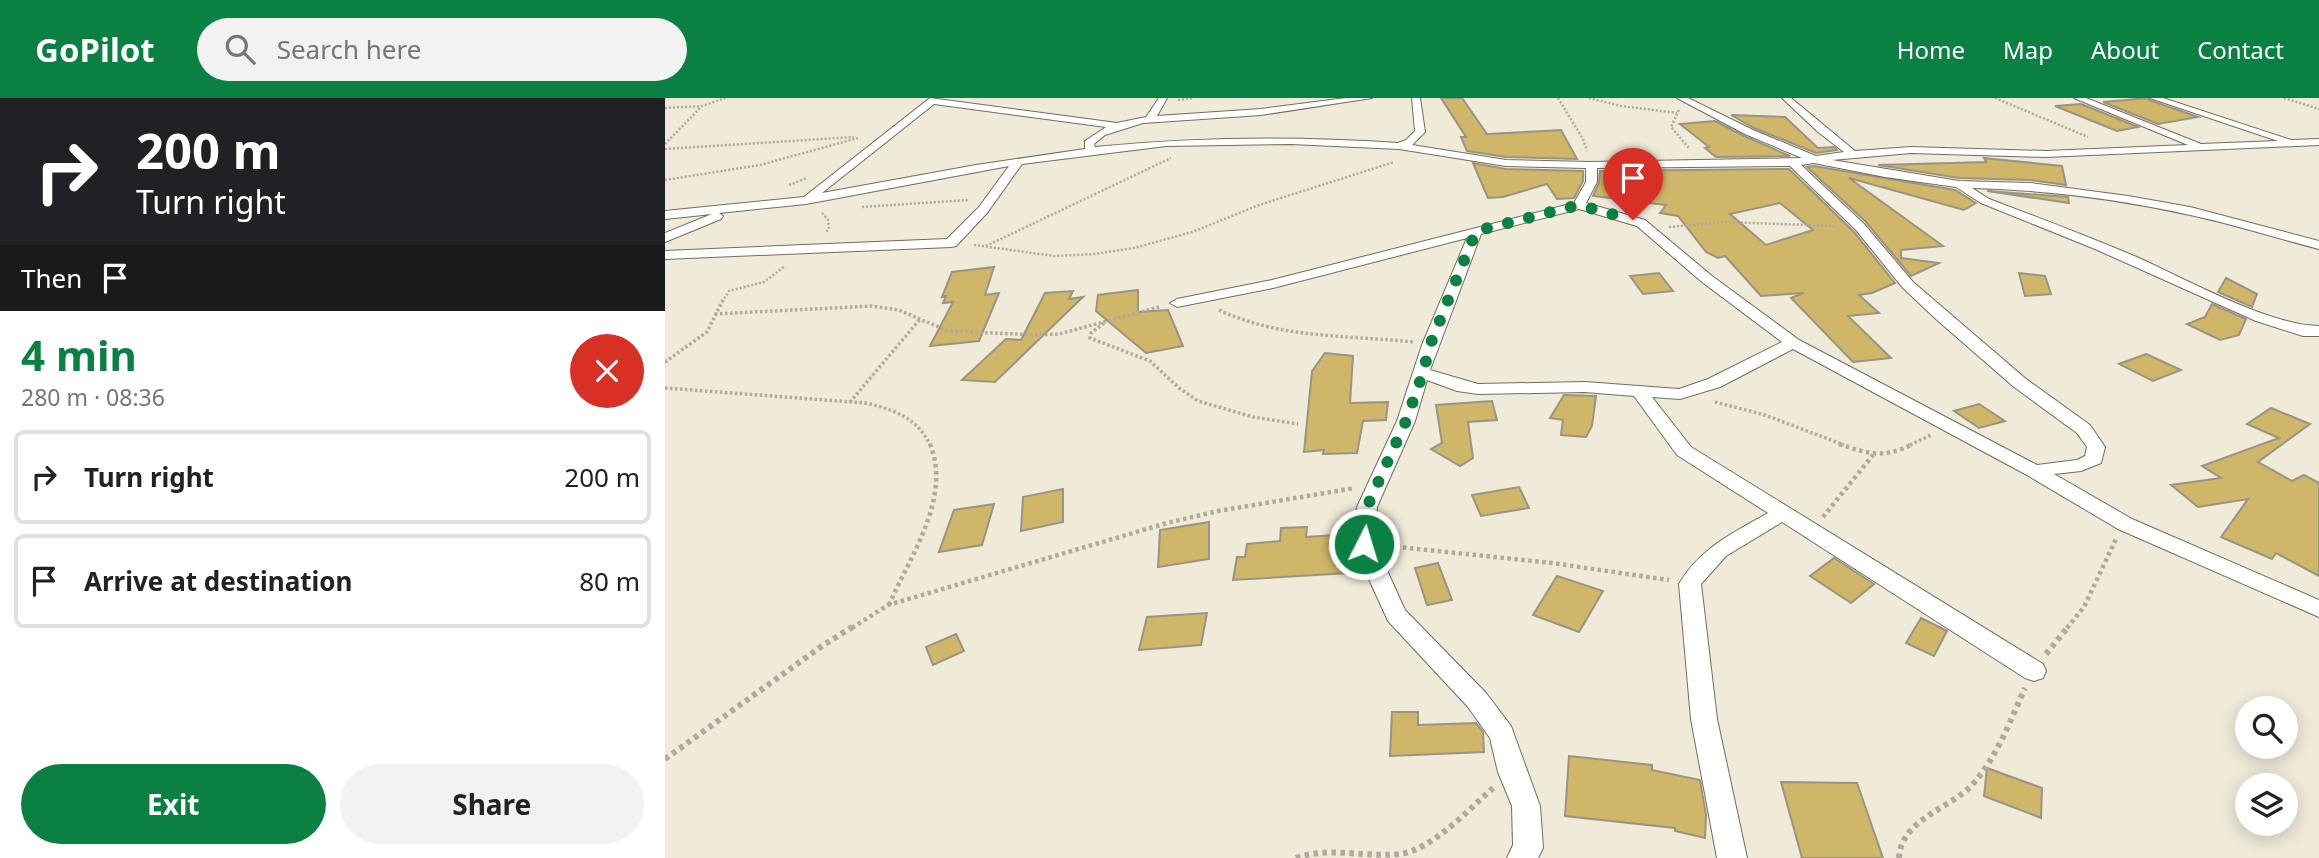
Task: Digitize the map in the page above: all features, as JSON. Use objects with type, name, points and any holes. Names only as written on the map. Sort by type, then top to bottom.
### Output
[{"type":"street","points":[[1150,120],[1163,98]]},
{"type":"street","points":[[1090,150],[1091,140],[1103,131],[1117,126],[1150,120],[1261,112],[1295,102],[1368,98]]},
{"type":"street","points":[[1399,146],[1420,132],[1416,98]]},
{"type":"street","points":[[1786,98],[1821,131],[1853,154]]},
{"type":"street","points":[[2078,98],[2204,147]]},
{"type":"street","points":[[2157,99],[2172,98]]},
{"type":"street","points":[[806,200],[935,99],[1117,126],[1165,143]]},
{"type":"street","points":[[1682,99],[1815,160],[1885,174],[1959,184],[2030,186],[2128,200],[2201,213],[2319,245]]},
{"type":"street","points":[[2157,99],[2295,144]]},
{"type":"street","points":[[2185,107],[2208,101]]},
{"type":"street","points":[[665,215],[806,200],[1090,150],[1165,143],[1291,141],[1399,146],[1506,163],[1591,165],[1793,163],[1853,154],[1923,150],[2046,154],[2319,142]]},
{"type":"street","points":[[665,255],[951,243],[991,198],[1018,162]]},
{"type":"street","points":[[1793,163],[1860,227],[1909,285],[1942,317],[2020,383],[2084,429],[2096,447],[2094,459],[2081,465],[2034,471]]},
{"type":"street","points":[[1579,205],[1592,188],[1594,179],[1591,165]]},
{"type":"street","points":[[1959,184],[1985,201],[2100,246],[2261,318],[2303,331],[2319,331]]},
{"type":"street","points":[[1177,303],[1273,284],[1579,205],[1633,220],[1648,228],[1707,279],[1793,343],[2034,471],[2125,524],[2319,609]]},
{"type":"street","points":[[665,238],[738,208]]},
{"type":"street","points":[[1476,231],[1430,345],[1406,421],[1367,507],[1364,544],[1396,615],[1476,700],[1502,734],[1512,772],[1526,806],[1529,855]]},
{"type":"street","points":[[1423,373],[1470,388],[1585,387],[1680,394],[1714,383],[1793,343]]},
{"type":"street","points":[[1641,393],[1684,451],[2034,671]]},
{"type":"street","points":[[1732,858],[1704,719],[1691,584],[1697,570],[1710,557],[1784,512]]},
{"type":"path","points":[[665,108],[702,106],[725,98]]},
{"type":"path","points":[[1558,98],[1583,139],[1591,165]]},
{"type":"path","points":[[1589,98],[1621,106],[1679,114]]},
{"type":"path","points":[[1995,98],[2121,150]]},
{"type":"path","points":[[2284,98],[2319,109]]},
{"type":"path","points":[[1682,99],[1678,106],[1679,114],[1671,124],[1672,130],[1683,144],[1712,164]]},
{"type":"path","points":[[665,146],[702,106]]},
{"type":"path","points":[[665,146],[865,137],[760,164],[665,180]]},
{"type":"path","points":[[1175,157],[985,246],[1027,255],[1055,256],[1101,253],[1151,244],[1208,226],[1267,202],[1337,183],[1420,151]]},
{"type":"path","points":[[786,186],[809,177]]},
{"type":"path","points":[[858,208],[991,198]]},
{"type":"path","points":[[665,362],[707,332],[729,291],[764,282],[806,250],[829,229],[828,220],[820,211],[832,210]]},
{"type":"path","points":[[1648,228],[1726,222],[1860,227]]},
{"type":"path","points":[[1201,299],[1235,319],[1287,332],[1394,339],[1430,345]]},
{"type":"path","points":[[715,314],[872,306],[899,310],[948,331],[1038,335],[1059,334],[1177,303]]},
{"type":"path","points":[[850,402],[921,318]]},
{"type":"path","points":[[1111,319],[1095,329],[1090,338],[1150,361],[1179,388],[1198,401],[1253,417],[1298,424]]},
{"type":"path","points":[[665,388],[850,402],[887,409],[913,420],[927,437],[937,466],[932,505],[888,605]]},
{"type":"path","points":[[1680,394],[1765,415],[1796,429],[1873,455],[1905,449],[1946,425]]},
{"type":"path","points":[[1811,529],[1873,455]]},
{"type":"path","points":[[665,759],[822,646],[888,605],[1167,523],[1218,511],[1377,485]]},
{"type":"path","points":[[1899,858],[1898,853],[1909,830],[1963,794],[1987,764],[2034,671],[2084,607],[2125,524]]},
{"type":"path","points":[[1364,544],[1565,565],[1691,584]]},
{"type":"path","points":[[1296,858],[1325,850],[1401,854],[1419,848],[1512,772]]},
{"type":"building","points":[[1441,98],[1462,98],[1487,134],[1561,130],[1577,159],[1506,157],[1467,151],[1461,137],[1466,137]]},
{"type":"building","points":[[2148,98],[2198,117],[2158,124],[2103,102]]},
{"type":"building","points":[[2081,104],[2138,127],[2117,131],[2055,106]]},
{"type":"building","points":[[1731,115],[1785,117],[1818,148],[1834,147],[1837,150],[1816,153],[1754,128]]},
{"type":"building","points":[[1715,121],[1790,156],[1716,157],[1705,148],[1709,147],[1680,124]]},
{"type":"building","points":[[1984,158],[2062,166],[2066,185],[2030,180],[1959,178],[1878,165],[1986,162]]},
{"type":"building","points":[[1473,163],[1506,169],[1583,171],[1583,181],[1574,198],[1557,199],[1547,184],[1503,197],[1488,198]]},
{"type":"building","points":[[1807,167],[1955,190],[1976,203],[1964,210],[1849,178],[1943,246],[1901,250],[1901,258],[1939,263],[1911,276],[1866,222]]},
{"type":"building","points":[[1789,169],[1854,232],[1895,283],[1872,293],[1859,295],[1879,313],[1848,316],[1891,358],[1853,362],[1791,298],[1804,293],[1761,296],[1725,256],[1718,258],[1706,252],[1678,216],[1660,213],[1666,205],[1593,196],[1599,183],[1600,171]],"holes":[[[1780,203],[1813,230],[1766,245],[1730,214]]]},
{"type":"building","points":[[1987,191],[2068,197],[2069,203]]},
{"type":"building","points":[[994,267],[985,295],[999,293],[979,341],[930,346],[953,302],[943,303],[946,296],[942,297],[952,272]]},
{"type":"building","points":[[1659,273],[1673,291],[1643,294],[1630,276]]},
{"type":"building","points":[[2019,273],[2045,276],[2051,294],[2025,296]]},
{"type":"building","points":[[2226,278],[2257,294],[2252,307],[2218,292]]},
{"type":"building","points":[[1138,290],[1138,312],[1168,310],[1183,346],[1146,353],[1096,311],[1098,295]]},
{"type":"building","points":[[1073,291],[1069,299],[1083,297],[995,382],[962,380],[1006,339],[1021,340],[1045,293]]},
{"type":"building","points":[[2212,304],[2246,319],[2239,335],[2220,340],[2187,324],[2205,317]]},
{"type":"building","points":[[1325,353],[1353,356],[1350,403],[1388,402],[1386,420],[1363,421],[1357,453],[1323,454],[1324,450],[1304,452],[1312,371]]},
{"type":"building","points":[[2146,354],[2181,370],[2153,381],[2119,364]]},
{"type":"building","points":[[1564,395],[1596,396],[1592,426],[1586,437],[1561,435],[1563,420],[1550,418]]},
{"type":"building","points":[[1492,401],[1497,420],[1468,422],[1473,458],[1460,466],[1431,449],[1442,443],[1436,405]]},
{"type":"building","points":[[1979,404],[2005,421],[1979,428],[1954,411]]},
{"type":"building","points":[[2271,408],[2310,424],[2258,462],[2292,481],[2304,475],[2319,483],[2319,576],[2276,553],[2272,559],[2221,537],[2248,499],[2198,507],[2171,485],[2221,478],[2202,466],[2279,438],[2247,424]]},
{"type":"building","points":[[1519,487],[1529,508],[1481,516],[1472,495]]},
{"type":"building","points":[[1063,489],[1063,522],[1021,531],[1023,497]]},
{"type":"building","points":[[994,504],[982,545],[939,552],[954,510]]},
{"type":"building","points":[[1209,522],[1209,559],[1158,567],[1160,530]]},
{"type":"building","points":[[1307,527],[1306,537],[1350,534],[1349,573],[1233,580],[1237,557],[1245,557],[1247,544],[1280,541],[1281,528]]},
{"type":"building","points":[[1834,558],[1874,584],[1851,603],[1810,576]]},
{"type":"building","points":[[1438,563],[1452,600],[1427,605],[1415,568]]},
{"type":"building","points":[[1557,576],[1603,591],[1579,632],[1533,615]]},
{"type":"building","points":[[1207,613],[1201,645],[1139,650],[1147,617]]},
{"type":"building","points":[[1921,618],[1947,631],[1934,656],[1906,643]]},
{"type":"building","points":[[956,634],[964,651],[933,665],[926,647]]},
{"type":"building","points":[[1392,712],[1418,712],[1418,725],[1476,723],[1483,732],[1484,752],[1390,756]]},
{"type":"building","points":[[1569,756],[1652,765],[1652,770],[1700,780],[1706,815],[1705,838],[1675,831],[1675,828],[1565,816]]},
{"type":"building","points":[[1987,768],[2042,788],[2041,818],[1984,796]]},
{"type":"building","points":[[1781,782],[1857,783],[1883,858],[1802,858]]},
{"type":"route","points":[[1364,544],[1367,507],[1406,421],[1430,345],[1476,231],[1579,205],[1633,220]]}]
